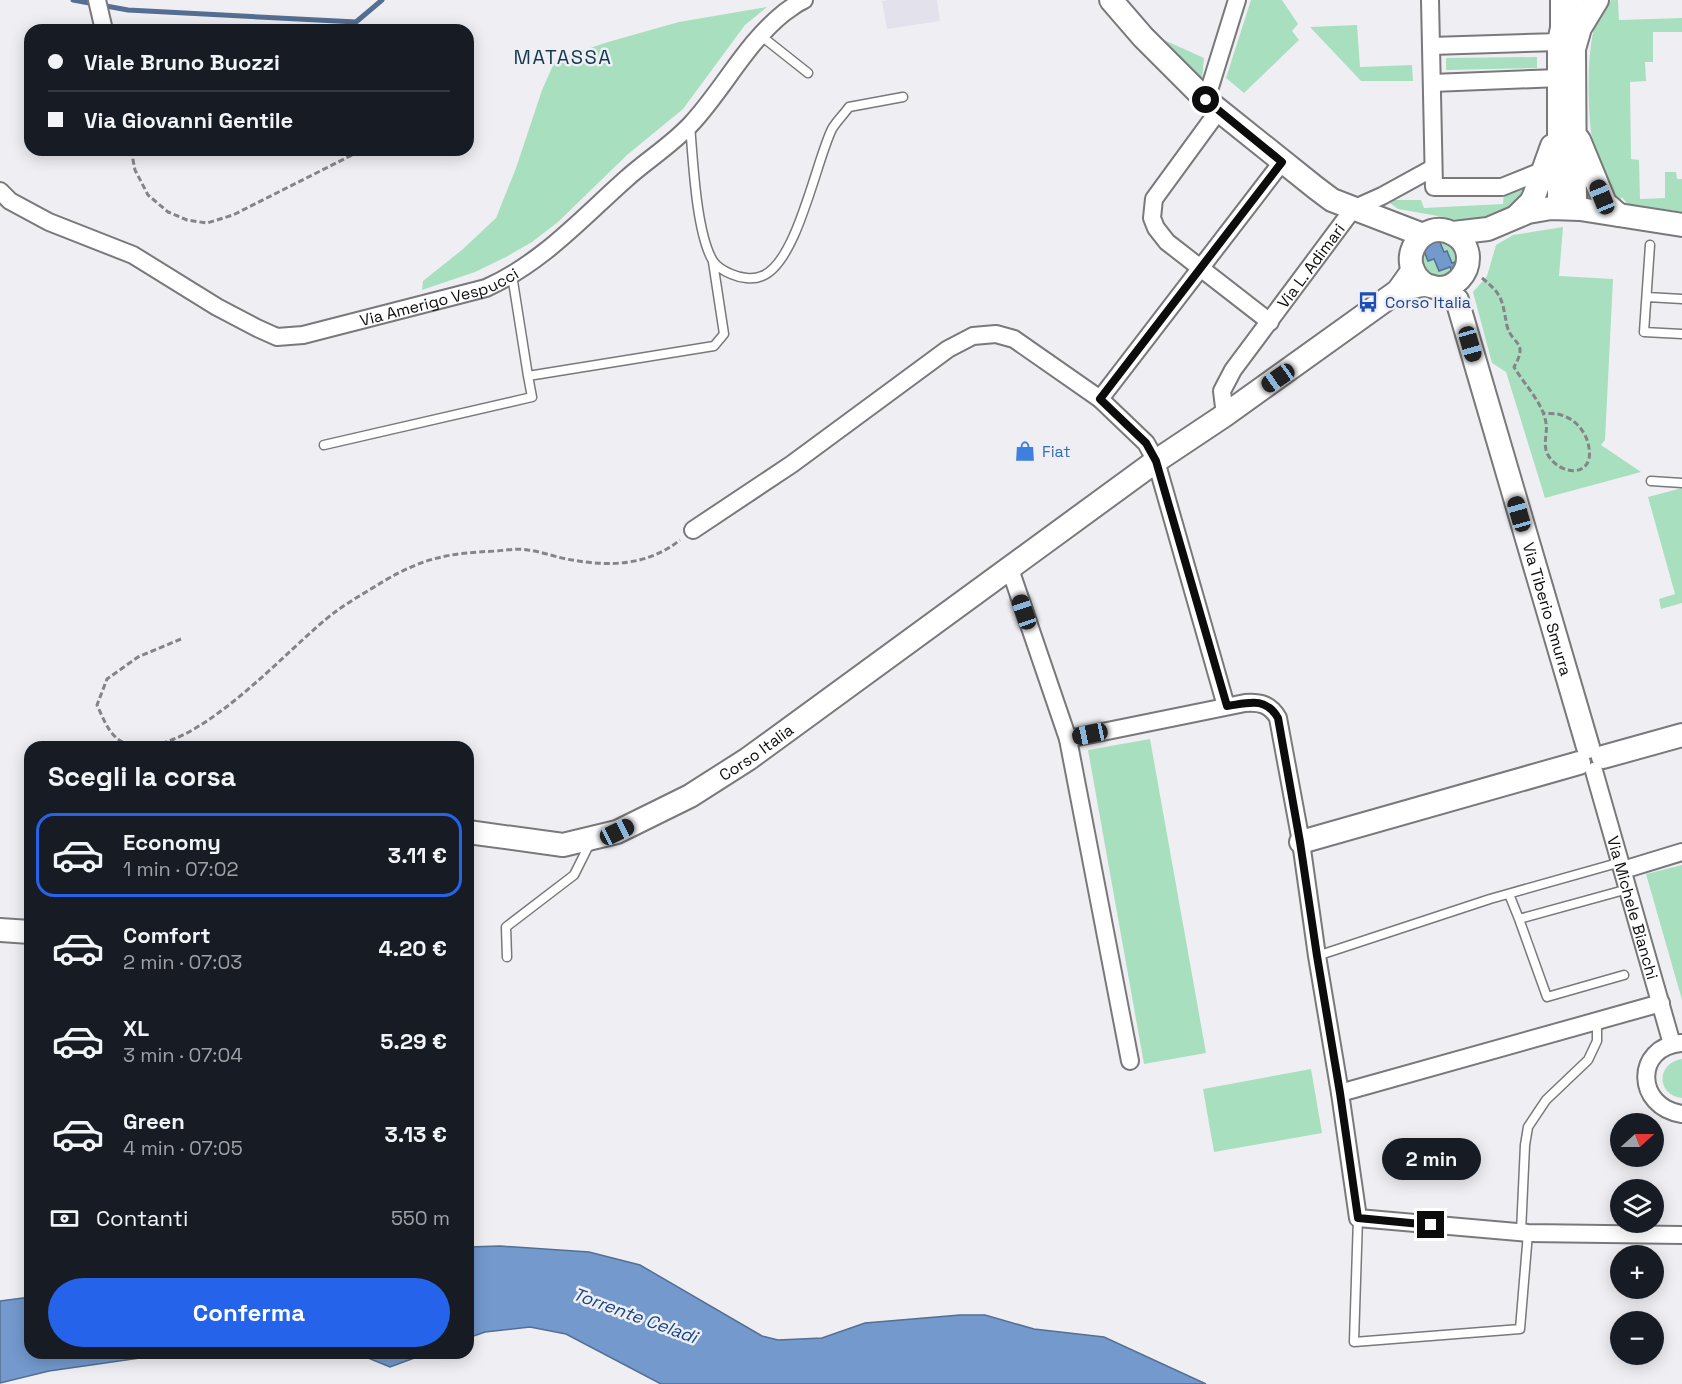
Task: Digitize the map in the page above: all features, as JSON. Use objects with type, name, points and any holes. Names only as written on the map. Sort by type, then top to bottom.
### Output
[{"type":"street","name":"Via Amerigo Vespucci","points":[[0,192],[10,201],[49,222],[133,255],[217,307],[277,337],[303,336],[486,288],[512,275],[548,251],[625,180],[690,125],[760,35],[772,22],[804,0]]},
{"type":"street","points":[[1111,0],[1143,37],[1212,105],[1282,162],[1332,200],[1387,222],[1418,240]]},
{"type":"street","points":[[1212,105],[1237,0]]},
{"type":"street","points":[[1430,0],[1434,187],[1502,186],[1544,170]]},
{"type":"street","points":[[1559,0],[1559,78],[1575,198],[1566,208]]},
{"type":"street","points":[[1559,42],[1565,14],[1573,0]]},
{"type":"street","points":[[1517,216],[1531,202],[1566,118],[1576,39],[1597,0]]},
{"type":"street","points":[[1431,46],[1559,42]]},
{"type":"street","points":[[1432,83],[1559,78]]},
{"type":"street","name":"Via L. Adimari","points":[[1212,105],[1159,191],[1151,208],[1152,218],[1156,228],[1167,242],[1270,322]]},
{"type":"street","points":[[1566,118],[1579,140],[1602,197],[1609,208],[1619,215]]},
{"type":"street","points":[[1100,399],[1282,162]]},
{"type":"street","points":[[1353,209],[1433,168]]},
{"type":"street","points":[[1488,229],[1458,300],[1425,281],[1411,254],[1418,240],[1438,230],[1453,233],[1488,229],[1517,216],[1539,210],[1566,208],[1682,225]]},
{"type":"street","name":"Via L. Adimari","points":[[1225,415],[1222,391],[1233,370],[1353,209]]},
{"type":"street","points":[[1453,233],[1460,239],[1471,268]]},
{"type":"street","points":[[1425,281],[1453,284],[1471,268]]},
{"type":"street","name":"Corso Italia","points":[[474,833],[563,845],[617,832],[680,801],[748,759],[1156,461],[1225,415],[1398,291],[1425,281]]},
{"type":"street","name":"Via Tiberio Smurra","points":[[1458,300],[1591,760]]},
{"type":"street","points":[[693,530],[792,464],[948,349],[973,336],[996,334],[1014,339],[1100,399],[1146,443],[1156,461],[1227,706]]},
{"type":"street","points":[[1010,569],[1068,739],[1130,1061]]},
{"type":"street","points":[[1068,739],[1227,706],[1260,702],[1273,709],[1278,718],[1300,842],[1358,1218],[1525,1233],[1682,1235]]},
{"type":"street","points":[[1300,842],[1682,735]]},
{"type":"street","name":"Via Michele Bianchi","points":[[1591,760],[1660,1003],[1677,1043]]},
{"type":"street","points":[[1622,866],[1682,852]]},
{"type":"street","points":[[0,930],[24,932]]},
{"type":"street","points":[[1340,1093],[1660,1003]]},
{"type":"street","points":[[1677,1043],[1662,1048],[1654,1056],[1648,1066],[1646,1077],[1652,1098],[1660,1107],[1670,1112],[1682,1113]]},
{"type":"lane","points":[[760,35],[808,73]]},
{"type":"lane","points":[[713,262],[723,271],[748,278],[763,276],[774,267],[799,225],[833,129],[838,122],[849,108],[903,97]]},
{"type":"lane","points":[[528,376],[714,346],[724,334],[713,262],[700,216],[690,125]]},
{"type":"lane","points":[[1650,245],[1644,332],[1682,334]]},
{"type":"lane","points":[[324,445],[532,397],[512,275]]},
{"type":"lane","points":[[1647,297],[1682,299]]},
{"type":"lane","points":[[1652,481],[1682,483]]},
{"type":"lane","points":[[507,957],[506,927],[573,875],[593,838]]},
{"type":"lane","points":[[1317,956],[1509,894],[1622,866]]},
{"type":"lane","points":[[1519,919],[1628,889]]},
{"type":"lane","points":[[1509,894],[1547,997],[1624,975]]},
{"type":"lane","points":[[1358,1218],[1354,1342],[1520,1329],[1525,1233],[1525,1145],[1528,1127],[1546,1100],[1588,1060],[1597,1041],[1597,1021]]},
{"type":"path","points":[[132,156],[135,170],[148,195],[168,212],[187,220],[207,223],[233,215],[350,156]]},
{"type":"path","points":[[1471,268],[1493,287],[1501,298],[1507,314],[1507,326],[1520,347],[1519,358],[1514,368],[1543,413],[1546,423],[1544,442],[1547,453],[1553,462],[1569,472],[1578,471],[1586,466],[1590,459],[1588,441],[1577,424],[1559,414],[1543,413]]},
{"type":"path","points":[[164,741],[180,736],[250,688],[334,613],[386,580],[423,561],[458,553],[526,549],[573,560],[611,564],[637,562],[668,550],[693,530]]},
{"type":"path","points":[[123,741],[110,733],[97,705],[107,679],[138,657],[181,639]]},
{"type":"shaded area","points":[[937,0],[940,21],[887,29],[882,1]]},
{"type":"green space","points":[[1251,0],[1282,0],[1298,24],[1292,31],[1299,40],[1244,93],[1226,78]]},
{"type":"green space","points":[[1611,0],[1618,0],[1619,20],[1682,18],[1682,32],[1653,32],[1653,62],[1645,62],[1646,81],[1630,82],[1631,159],[1639,160],[1640,199],[1665,198],[1665,172],[1676,172],[1677,179],[1682,179],[1682,212],[1627,204],[1622,197],[1619,202],[1596,155],[1589,104],[1590,49],[1596,23]]},
{"type":"green space","points":[[767,7],[745,25],[683,109],[627,155],[558,222],[532,242],[506,257],[475,272],[422,290],[423,281],[463,249],[496,218],[554,63],[563,57],[608,42],[679,22]]},
{"type":"green space","points":[[1357,25],[1360,67],[1412,65],[1413,81],[1361,81],[1310,27]]},
{"type":"green space","points":[[1164,40],[1204,58],[1202,80]]},
{"type":"green space","points":[[1537,57],[1537,68],[1446,70],[1446,58]]},
{"type":"green space","points":[[1536,182],[1525,200],[1475,220],[1466,221],[1398,209],[1390,203],[1395,200],[1421,200],[1424,208],[1503,204],[1504,192]]},
{"type":"green space","points":[[1563,227],[1559,276],[1613,279],[1605,440],[1601,445],[1641,472],[1545,498],[1506,372],[1492,363],[1473,292],[1487,276],[1496,245],[1513,235]]},
{"type":"green space","points":[[1428,238],[1456,242],[1459,273],[1430,282],[1417,248]]},
{"type":"green space","points":[[1682,488],[1682,603],[1661,609],[1659,599],[1675,594],[1648,497]]},
{"type":"green space","points":[[1150,739],[1206,1053],[1144,1064],[1088,750]]},
{"type":"green space","points":[[1682,865],[1682,1000],[1646,874]]},
{"type":"green space","points":[[1682,1059],[1682,1098],[1673,1096],[1667,1091],[1662,1079],[1667,1066]]},
{"type":"green space","points":[[1311,1069],[1322,1133],[1214,1152],[1203,1089]]},
{"type":"water","points":[[1439,240],[1452,263],[1458,261],[1453,274],[1450,267],[1439,271],[1434,259],[1428,261],[1422,246]]},
{"type":"water","name":"Torrente Celadi","points":[[500,1246],[589,1252],[640,1265],[762,1336],[778,1340],[822,1338],[865,1323],[985,1315],[1034,1329],[1104,1337],[1206,1384],[661,1384],[566,1334],[530,1327],[485,1332],[474,1336],[474,1247]]},
{"type":"water","points":[[24,1298],[24,1359],[133,1359],[49,1371],[0,1383],[0,1301]]},
{"type":"water","points":[[371,1359],[412,1359],[390,1367]]},
{"type":"waterway","points":[[73,0],[128,10],[356,22],[382,0]]},
{"type":"place","name":"Corso Italia","points":[[1368,302]]},
{"type":"place","name":"Fiat","points":[[1025,451]]},
{"type":"district","name":"MATASSA","points":[[563,57]]},
{"type":"route","points":[[1206,100],[1282,162],[1100,399],[1146,443],[1156,461],[1227,706],[1260,702],[1273,709],[1281,727],[1358,1218],[1431,1225]]}]
